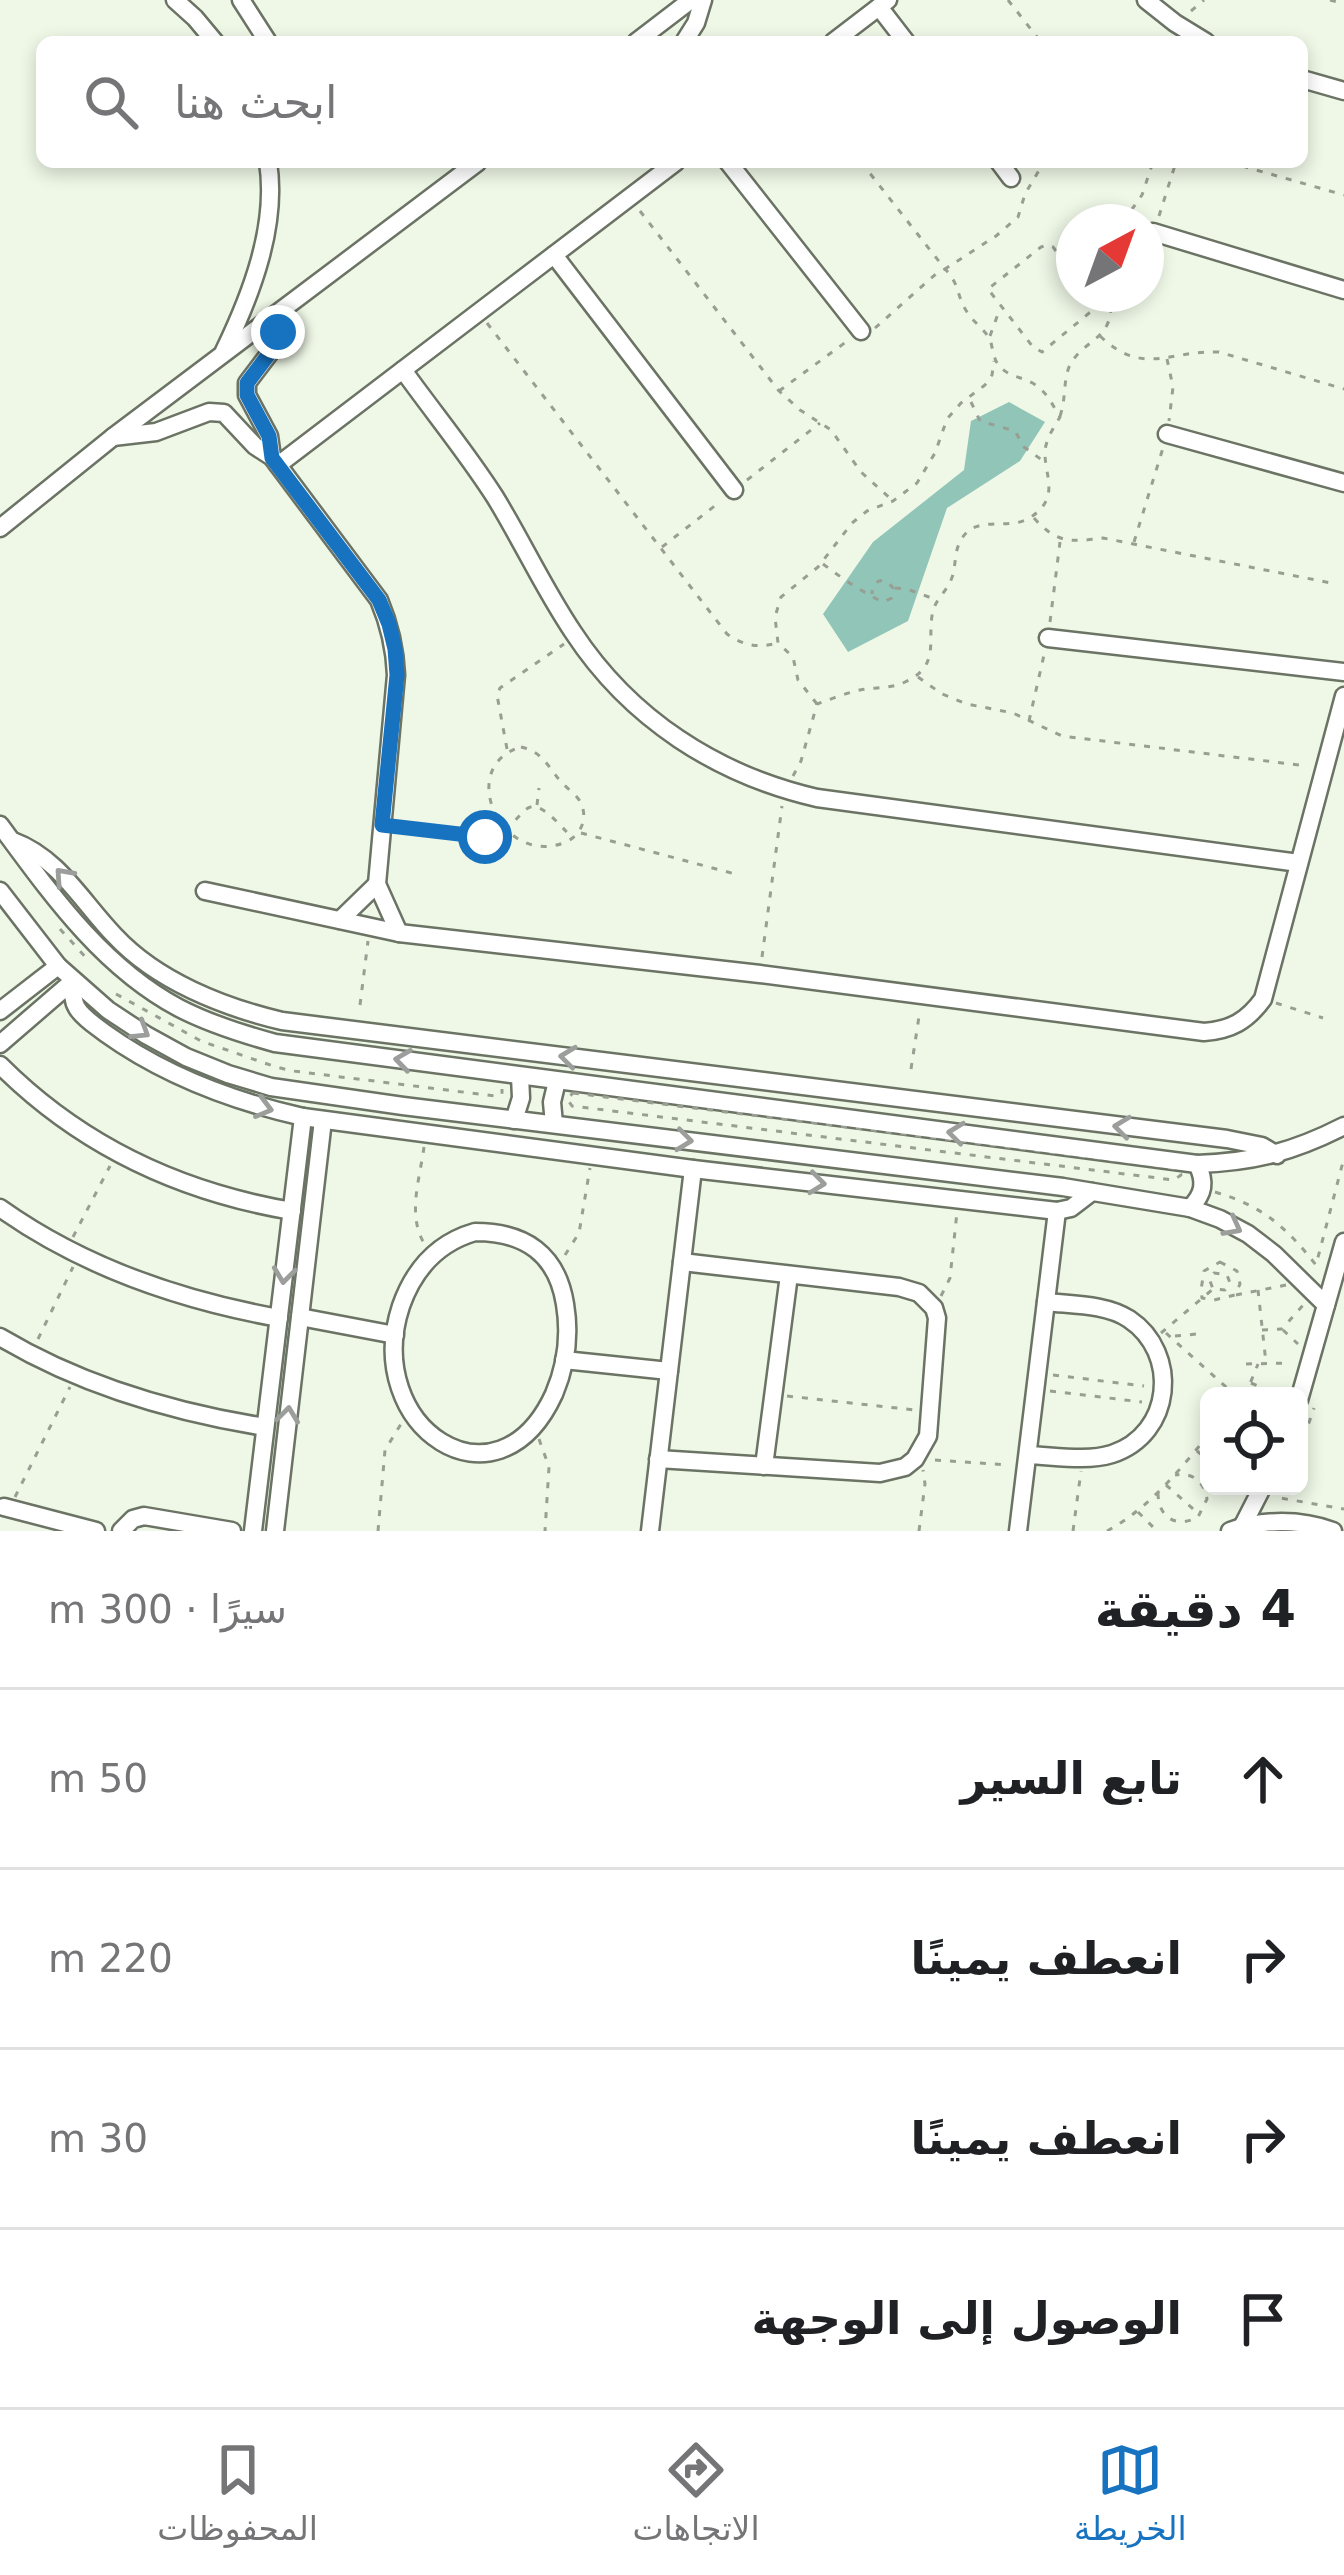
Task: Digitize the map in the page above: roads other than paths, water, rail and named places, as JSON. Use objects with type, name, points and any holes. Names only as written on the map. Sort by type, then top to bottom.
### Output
[{"type":"street","points":[[175,0],[210,36]]},
{"type":"street","points":[[242,0],[264,36]]},
{"type":"street","points":[[644,36],[692,0]]},
{"type":"street","points":[[688,36],[703,0]]},
{"type":"street","points":[[1147,0],[1196,36]]},
{"type":"street","points":[[841,36],[884,4],[903,36]]},
{"type":"street","points":[[1308,81],[1344,91]]},
{"type":"street","points":[[221,357],[257,268],[267,224],[268,168]]},
{"type":"street","points":[[0,528],[470,168]]},
{"type":"street","points":[[275,461],[668,168]]},
{"type":"street","points":[[733,168],[861,331]]},
{"type":"street","points":[[1004,168],[1011,178]]},
{"type":"street","points":[[1164,235],[1344,290]]},
{"type":"street","points":[[554,255],[734,490]]},
{"type":"street","points":[[275,461],[269,436],[247,395],[247,383],[269,354],[283,310]]},
{"type":"street","points":[[403,370],[492,493],[575,637],[617,688],[667,731],[722,766],[784,790],[840,801],[1299,863]]},
{"type":"street","points":[[113,437],[156,432],[209,412],[224,413],[247,395]]},
{"type":"street","points":[[224,413],[275,461],[379,600],[389,624],[397,675],[376,884],[399,933]]},
{"type":"street","points":[[1167,434],[1344,483]]},
{"type":"street","points":[[1048,638],[1344,672]]},
{"type":"street","points":[[205,891],[399,933],[1204,1032],[1224,1030],[1241,1023],[1263,999],[1344,696]]},
{"type":"street","points":[[5,833],[62,908],[135,980],[178,1008],[275,1043],[1197,1164],[1277,1155],[1344,1126]]},
{"type":"street","points":[[5,833],[46,857],[117,939],[152,967],[202,994],[266,1017],[1227,1138],[1262,1146],[1277,1155]]},
{"type":"street","points":[[340,920],[376,884]]},
{"type":"street","points":[[0,891],[58,965],[108,1010],[194,1060],[271,1088],[1190,1208],[1248,1234],[1314,1293]]},
{"type":"street","points":[[0,1011],[58,965]]},
{"type":"street","points":[[0,1044],[74,981]]},
{"type":"street","points":[[74,981],[78,1011],[130,1051],[213,1092],[304,1117],[1058,1211],[1071,1208],[1092,1192]]},
{"type":"street","points":[[0,1065],[47,1108],[117,1153],[182,1184],[292,1211]]},
{"type":"street","points":[[514,1120],[521,1098],[520,1076]]},
{"type":"street","points":[[554,1124],[557,1081]]},
{"type":"street","points":[[402,1131],[404,1106]]},
{"type":"street","points":[[253,1531],[304,1117]]},
{"type":"street","points":[[274,1531],[323,1120]]},
{"type":"street","points":[[627,1159],[629,1134]]},
{"type":"street","points":[[1190,1208],[1204,1188],[1197,1164]]},
{"type":"street","points":[[650,1531],[693,1169]]},
{"type":"street","points":[[0,1208],[73,1251],[142,1283],[279,1318]]},
{"type":"street","points":[[1018,1531],[1058,1211]]},
{"type":"street","points":[[497,1232],[519,1238],[538,1250],[562,1286],[564,1360],[557,1385],[532,1431],[512,1445],[488,1452],[462,1451],[439,1442],[419,1426],[398,1383],[395,1335],[408,1289],[436,1250],[454,1238],[497,1232]]},
{"type":"street","points":[[1303,1387],[1312,1360],[1314,1293],[1344,1242]]},
{"type":"street","points":[[658,1460],[893,1472],[915,1459],[928,1436],[938,1328],[934,1308],[920,1293],[682,1262]]},
{"type":"street","points":[[764,1466],[789,1275]]},
{"type":"street","points":[[1027,1461],[1108,1455],[1140,1439],[1163,1396],[1157,1335],[1110,1310],[1046,1302]]},
{"type":"street","points":[[300,1317],[395,1335]]},
{"type":"street","points":[[0,1337],[138,1399],[265,1427]]},
{"type":"street","points":[[564,1360],[669,1371]]},
{"type":"street","points":[[1236,1529],[1257,1495]]},
{"type":"street","points":[[4,1507],[28,1531]]},
{"type":"street","points":[[4,1507],[96,1531]]},
{"type":"street","points":[[121,1531],[144,1516],[232,1531]]},
{"type":"street","points":[[1236,1529],[1285,1521],[1334,1531]]},
{"type":"water","points":[[1009,402],[1045,422],[1020,461],[947,508],[908,621],[848,652],[823,614],[873,542],[964,470],[971,421]]}]
